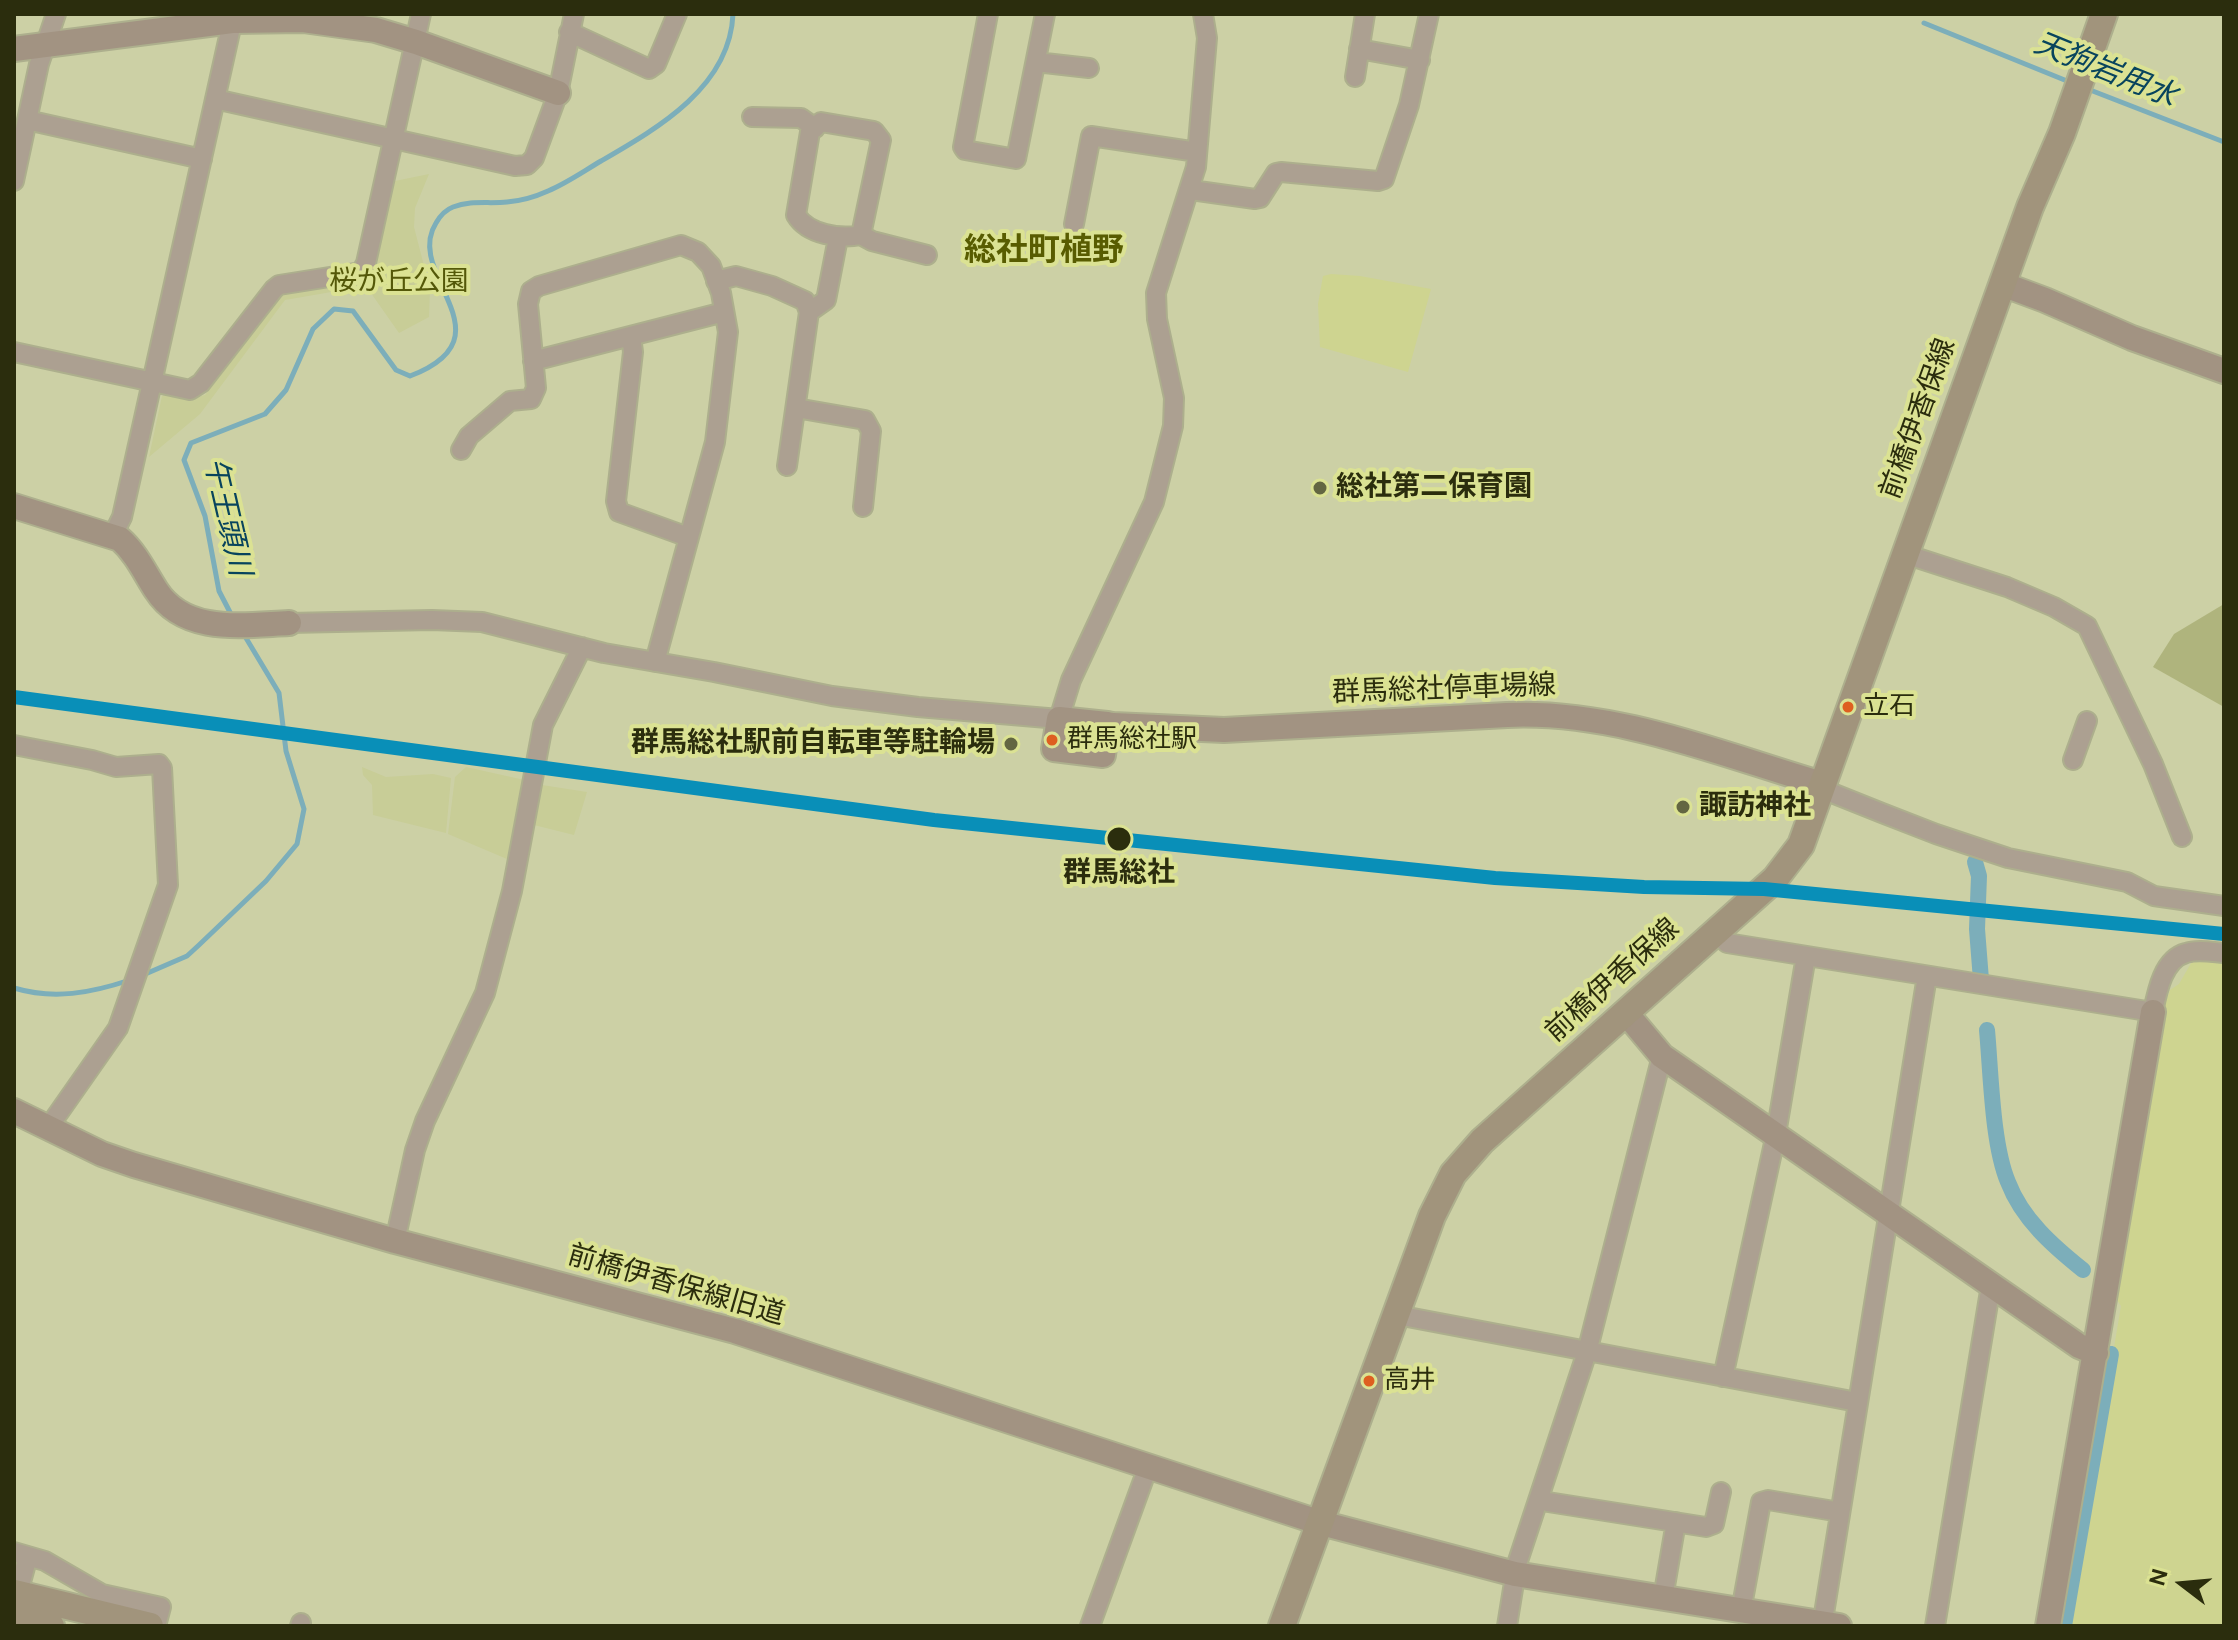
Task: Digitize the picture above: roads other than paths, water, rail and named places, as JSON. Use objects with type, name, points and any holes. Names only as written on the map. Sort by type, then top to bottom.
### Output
[{"type":"main road","name":"前橋伊香保線","points":[[1282,1626],[1437,1201],[1453,1174],[1482,1141],[1775,879],[1795,856],[2030,207],[2080,84],[2104,14]]},
{"type":"main road","points":[[15,1603],[51,1626]]},
{"type":"main road","points":[[15,1603],[153,1626]]},
{"type":"street","points":[[14,181],[45,45],[56,14]]},
{"type":"street","points":[[14,352],[190,390],[199,386],[268,295],[279,285],[361,272],[366,263],[421,14]]},
{"type":"street","points":[[215,99],[515,166],[527,165],[534,158],[558,93],[571,23],[649,69],[656,64],[677,14]]},
{"type":"street","points":[[988,14],[963,147],[965,150],[1016,159],[1045,14]]},
{"type":"street","points":[[14,506],[113,535],[131,550],[170,608],[191,620],[245,625],[432,620],[482,622],[582,647],[856,700],[1059,719],[1071,680],[1154,502],[1173,426],[1174,398],[1157,319],[1156,293],[1191,190],[1207,38],[1203,14]]},
{"type":"street","points":[[1355,77],[1365,14]]},
{"type":"street","points":[[1191,190],[1255,199],[1260,198],[1276,173],[1281,172],[1378,181],[1384,179],[1409,105],[1429,14]]},
{"type":"street","points":[[113,535],[122,517],[233,18]]},
{"type":"street","points":[[14,49],[233,18],[303,20],[343,24],[416,42],[558,93]]},
{"type":"street","points":[[1359,49],[1420,60]]},
{"type":"street","points":[[1036,62],[1089,68]]},
{"type":"street","points":[[752,117],[801,118],[815,128]]},
{"type":"street","points":[[27,120],[202,159]]},
{"type":"street","points":[[861,235],[881,140],[874,131],[821,122],[810,132],[796,215],[802,225],[838,238],[861,235],[872,241],[927,255]]},
{"type":"street","points":[[1074,224],[1091,136],[1197,152]]},
{"type":"street","points":[[809,312],[826,300],[838,238]]},
{"type":"street","points":[[461,450],[469,436],[510,401],[531,399],[536,388],[528,304],[531,291],[539,286],[681,245],[698,252],[711,266],[728,332],[715,442],[655,662]]},
{"type":"street","points":[[716,281],[736,276],[772,286],[805,301],[809,312],[787,466]]},
{"type":"street","points":[[2002,284],[2132,338],[2224,371]]},
{"type":"street","points":[[533,361],[724,312]]},
{"type":"street","points":[[631,336],[633,352],[616,501],[619,512],[688,537]]},
{"type":"street","points":[[796,408],[865,420],[871,431],[863,507]]},
{"type":"street","points":[[1905,554],[2007,587],[2054,607],[2087,626],[2153,764],[2182,837]]},
{"type":"street","points":[[395,1241],[415,1150],[426,1118],[485,993],[512,891],[543,725],[582,647]]},
{"type":"street","name":"群馬総社停車場線","points":[[1059,719],[1224,730],[1515,714],[1561,715],[1636,729],[1822,784]]},
{"type":"street","points":[[2073,760],[2087,721]]},
{"type":"street","points":[[14,745],[116,767],[151,763],[159,764],[162,768],[169,878],[118,1028],[48,1128]]},
{"type":"street","points":[[1822,784],[1832,793],[1993,853],[2127,882],[2154,896],[2224,906]]},
{"type":"street","points":[[1715,932],[1727,943],[2153,1012]]},
{"type":"street","points":[[2048,1626],[2153,1012],[2162,980],[2177,957],[2188,952],[2224,953]]},
{"type":"street","points":[[1723,1377],[1776,1134],[1806,956]]},
{"type":"street","points":[[1828,1625],[1840,1512],[1927,976]]},
{"type":"street","points":[[1626,1013],[1662,1056],[2079,1346],[2096,1353]]},
{"type":"street","points":[[1507,1626],[1515,1574],[1587,1352],[1662,1056]]},
{"type":"street","name":"前橋伊香保線旧道","points":[[14,1111],[121,1161],[395,1241],[735,1331],[1321,1523],[1515,1574],[1828,1625]]},
{"type":"street","points":[[1935,1626],[1991,1285]]},
{"type":"street","points":[[1397,1315],[1857,1402]]},
{"type":"street","points":[[1090,1626],[1148,1467]]},
{"type":"street","points":[[1539,1498],[1548,1502],[1706,1527],[1714,1524],[1721,1492]]},
{"type":"street","points":[[1741,1611],[1761,1502],[1768,1500],[1840,1512]]},
{"type":"street","points":[[1663,1598],[1676,1522]]},
{"type":"street","points":[[15,1603],[21,1554],[45,1561],[102,1594],[161,1607],[153,1626]]},
{"type":"waterway","name":"午王頭川","points":[[233,618],[219,591],[205,516],[184,460],[191,443],[265,414],[286,390],[313,329],[334,309],[353,311],[396,370],[410,376],[440,360],[453,343],[455,324],[433,263],[430,243],[441,216],[450,208],[460,205],[500,203],[544,193],[569,181],[667,119],[705,84],[719,63],[729,40],[733,14]]},
{"type":"waterway","name":"天狗岩用水","points":[[1924,23],[2072,83]]},
{"type":"waterway","name":"天狗岩用水","points":[[2085,88],[2224,142]]},
{"type":"waterway","name":"午王頭川","points":[[143,975],[187,956],[266,881],[297,844],[304,809],[286,751],[279,693],[243,633]]},
{"type":"waterway","points":[[1975,862],[1979,876],[1977,929],[1981,980]]},
{"type":"waterway","name":"午王頭川","points":[[14,988],[58,994],[130,980]]},
{"type":"waterway","points":[[1987,1030],[1995,1129],[2008,1182],[2030,1220],[2083,1270]]},
{"type":"waterway","points":[[2064,1626],[2111,1354]]},
{"type":"place","name":"総社第二保育園","points":[[1320,488]]},
{"type":"place","name":"立石","points":[[1848,707]]},
{"type":"place","name":"群馬総社駅","points":[[1052,740]]},
{"type":"place","name":"群馬総社駅前自転車等駐輪場","points":[[1011,744]]},
{"type":"place","name":"諏訪神社","points":[[1683,807]]},
{"type":"place","name":"群馬総社","points":[[1119,839]]},
{"type":"place","name":"高井","points":[[1369,1381]]},
{"type":"district","name":"総社町植野","points":[[1044,252]]},
{"type":"park label","name":"桜が丘公園","points":[[399,283]]}]
